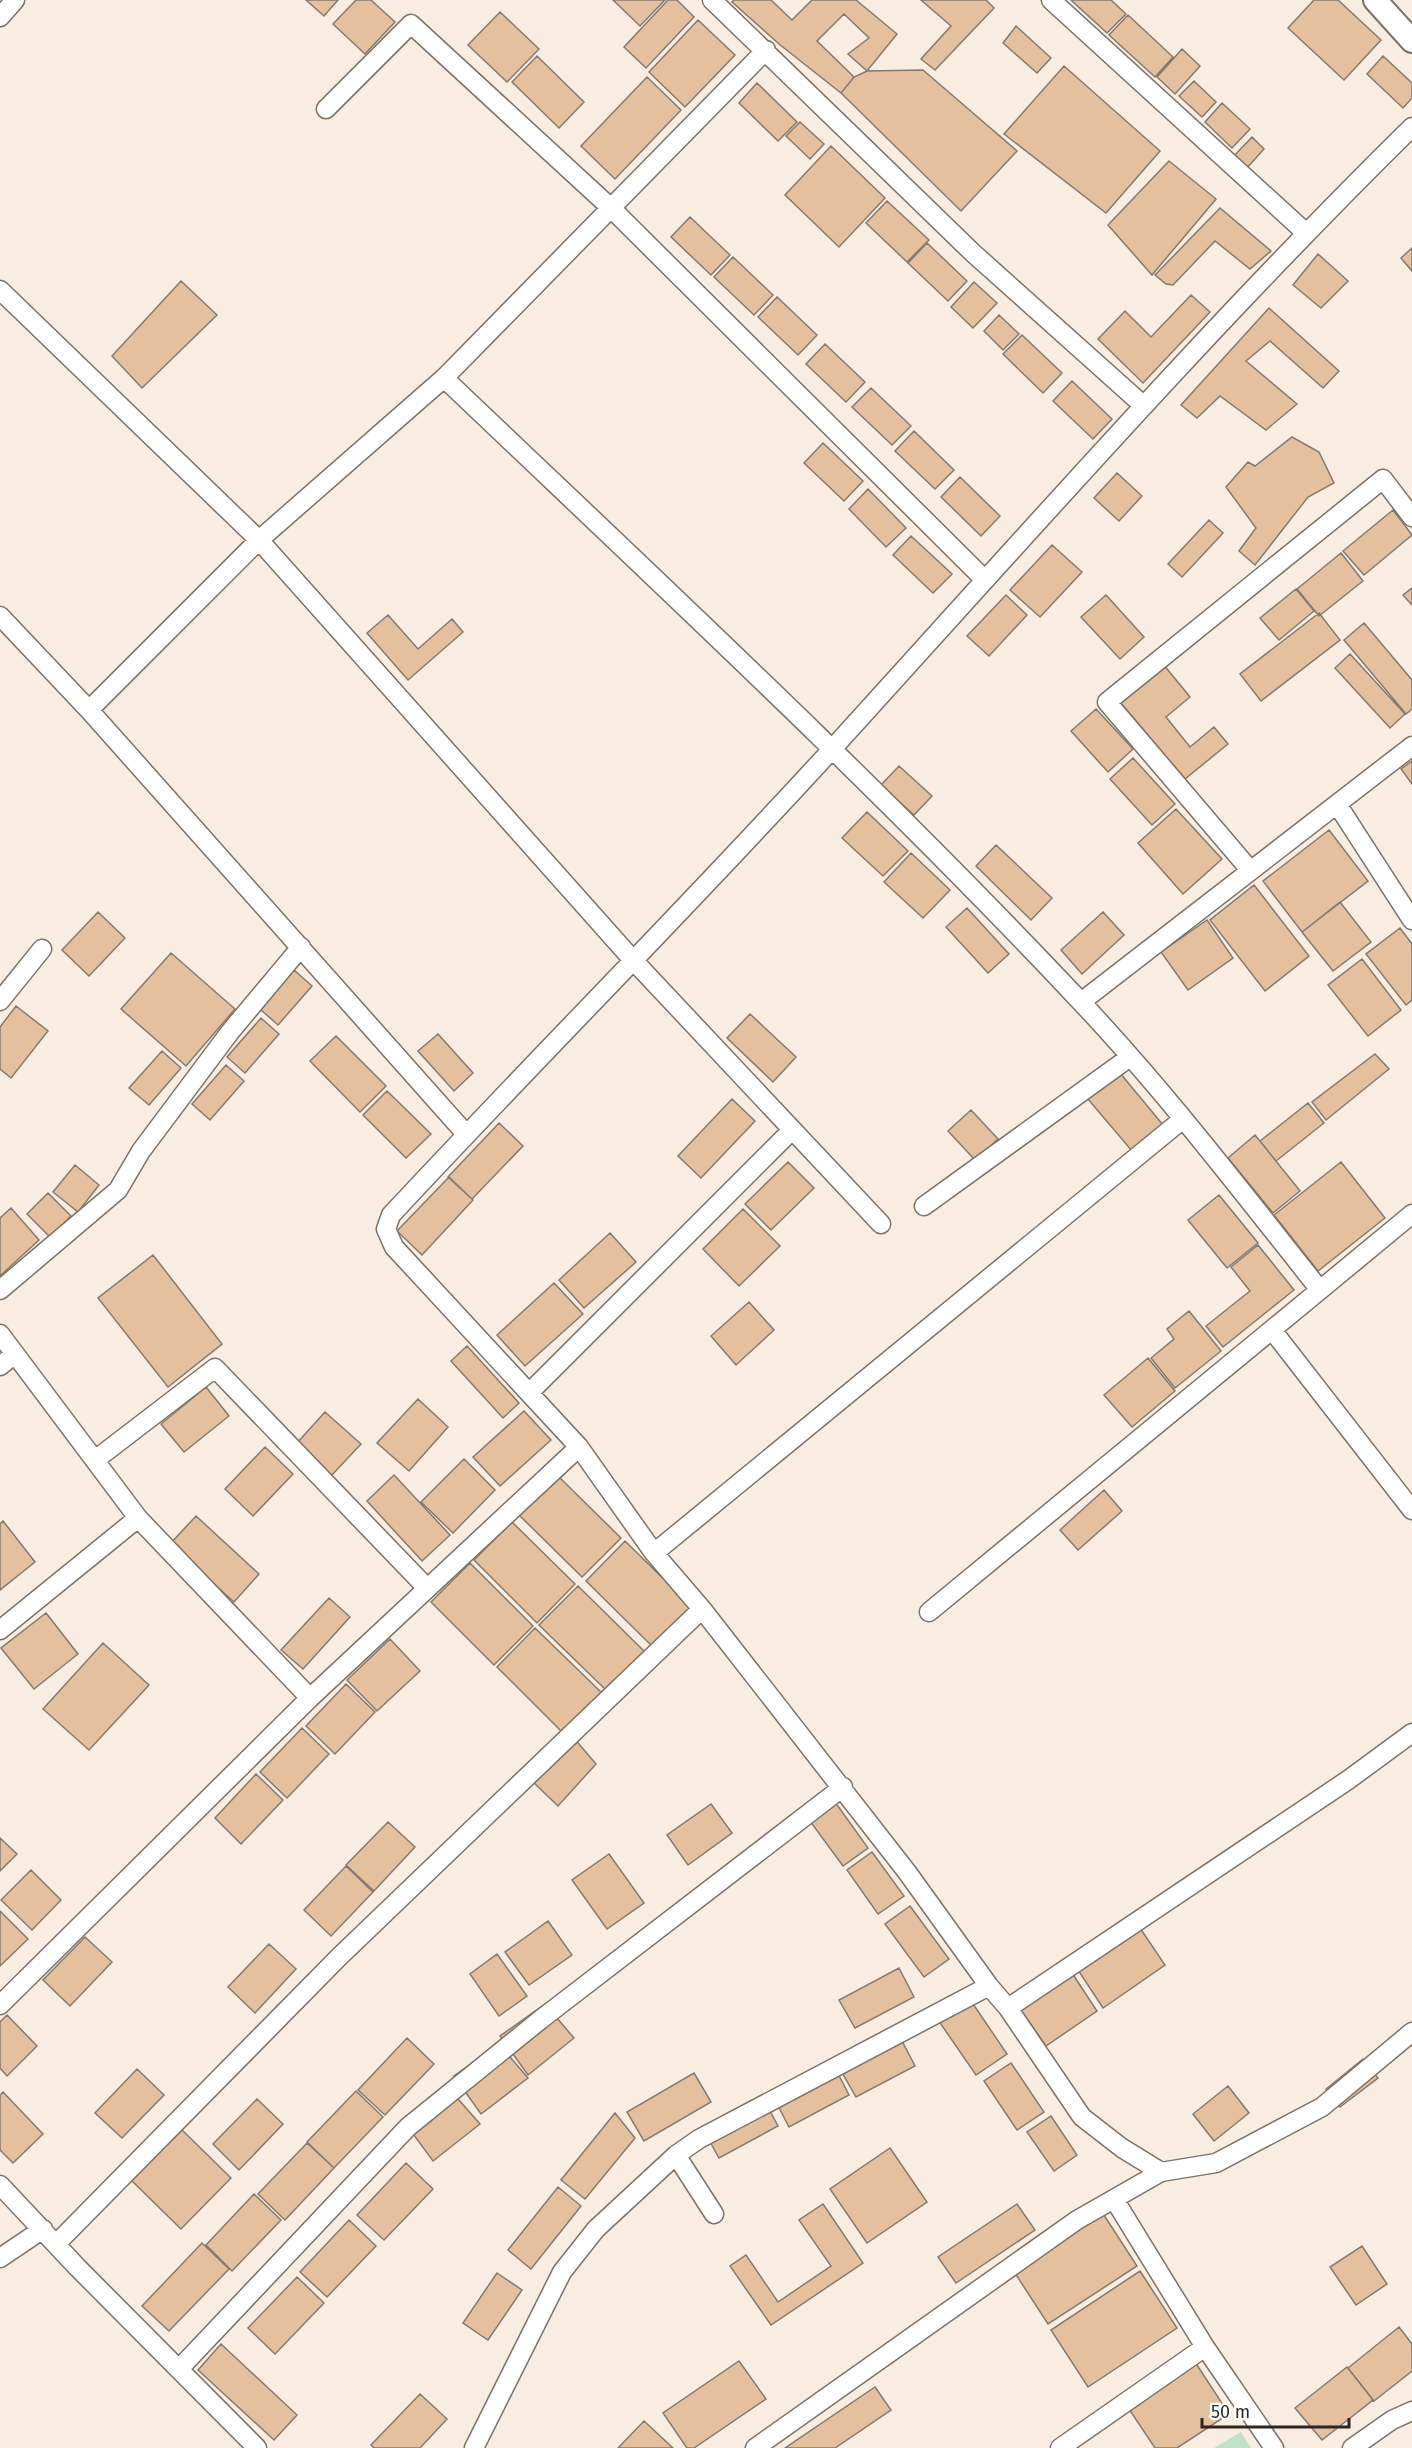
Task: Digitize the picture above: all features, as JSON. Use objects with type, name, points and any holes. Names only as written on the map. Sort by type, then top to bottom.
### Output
[{"type":"street","points":[[0,17],[15,0]]},
{"type":"street","points":[[712,0],[973,253],[1144,406]]},
{"type":"street","points":[[1051,0],[1305,232]]},
{"type":"street","points":[[1375,0],[1412,41]]},
{"type":"street","points":[[326,110],[411,24],[612,209],[984,579]]},
{"type":"street","points":[[89,710],[259,540],[444,378],[766,50]]},
{"type":"street","points":[[1161,2172],[1122,2148],[1082,2117],[1008,2008],[989,1986],[843,1788],[702,1609],[654,1553],[579,1447],[394,1247],[386,1229],[391,1215],[832,749],[984,579],[1305,232],[1412,127]]},
{"type":"street","points":[[0,290],[259,540],[632,959],[881,1224]]},
{"type":"street","points":[[444,378],[832,749],[1081,1002],[1184,1119],[1320,1290]]},
{"type":"street","points":[[1250,870],[1107,702],[1383,479],[1412,517]]},
{"type":"street","points":[[0,616],[89,710],[466,1134]]},
{"type":"street","points":[[1081,1002],[1412,746]]},
{"type":"street","points":[[1337,804],[1412,920]]},
{"type":"street","points":[[0,1290],[118,1190],[141,1151],[223,1041],[301,947]]},
{"type":"street","points":[[0,1001],[42,949]]},
{"type":"street","points":[[924,1206],[1130,1057]]},
{"type":"street","points":[[654,1553],[1184,1119]]},
{"type":"street","points":[[529,1393],[792,1130]]},
{"type":"street","points":[[929,1612],[1412,1214]]},
{"type":"street","points":[[1272,1330],[1412,1510]]},
{"type":"street","points":[[0,1334],[138,1518],[310,1698]]},
{"type":"street","points":[[0,1366],[15,1354]]},
{"type":"street","points":[[95,1460],[215,1368],[427,1588]]},
{"type":"street","points":[[0,2005],[310,1698],[579,1447]]},
{"type":"street","points":[[0,1630],[138,1518]]},
{"type":"street","points":[[56,2244],[339,1957],[702,1609]]},
{"type":"street","points":[[1008,2008],[1348,1780],[1412,1733]]},
{"type":"street","points":[[179,2369],[408,2127],[587,1983],[843,1788]]},
{"type":"street","points":[[474,2448],[562,2272],[596,2229],[676,2155],[699,2139],[989,1986]]},
{"type":"street","points":[[754,2448],[1077,2220],[1161,2172],[1216,2163],[1322,2108],[1412,2032]]},
{"type":"street","points":[[676,2155],[714,2214]]},
{"type":"street","points":[[0,2185],[257,2448]]},
{"type":"street","points":[[1114,2199],[1204,2346],[1274,2448]]},
{"type":"street","points":[[0,2258],[43,2229]]},
{"type":"street","points":[[1060,2448],[1204,2346]]},
{"type":"street","points":[[1352,2448],[1392,2420],[1412,2411]]},
{"type":"green space","points":[[1241,2432],[1251,2448],[1214,2448]]},
{"type":"building","points":[[306,0],[338,0],[324,16]]},
{"type":"building","points":[[356,0],[371,0],[395,22],[365,54],[333,24]]},
{"type":"building","points":[[613,0],[665,0],[640,26]]},
{"type":"building","points":[[668,0],[677,0],[694,17],[646,68],[624,47]]},
{"type":"building","points":[[734,0],[771,0],[792,20],[812,0],[856,0],[897,34],[867,71],[848,54],[869,38],[844,14],[817,41],[854,77],[841,93],[779,44],[732,2]]},
{"type":"building","points":[[921,0],[986,0],[994,8],[935,70],[921,59],[951,26]]},
{"type":"building","points":[[1071,0],[1111,0],[1126,14],[1107,33]]},
{"type":"building","points":[[1314,0],[1338,0],[1381,40],[1344,80],[1288,28]]},
{"type":"building","points":[[500,12],[539,49],[507,82],[468,45]]},
{"type":"building","points":[[1128,15],[1173,57],[1155,77],[1109,35]]},
{"type":"building","points":[[698,20],[735,55],[685,107],[649,72]]},
{"type":"building","points":[[1016,26],[1051,58],[1037,73],[1003,43]]},
{"type":"building","points":[[1182,49],[1200,66],[1175,94],[1157,77]]},
{"type":"building","points":[[537,56],[584,102],[559,128],[512,82]]},
{"type":"building","points":[[1383,56],[1412,83],[1412,98],[1403,108],[1367,74]]},
{"type":"building","points":[[1064,66],[1160,151],[1106,213],[1004,134]]},
{"type":"building","points":[[923,70],[1017,151],[961,211],[841,93],[854,77],[867,71]]},
{"type":"building","points":[[647,77],[681,110],[615,179],[581,146]]},
{"type":"building","points":[[1194,81],[1216,102],[1202,117],[1179,96]]},
{"type":"building","points":[[757,83],[797,122],[778,141],[739,103]]},
{"type":"building","points":[[1222,103],[1250,129],[1232,148],[1205,122]]},
{"type":"building","points":[[800,122],[824,144],[810,159],[786,136]]},
{"type":"building","points":[[1252,137],[1264,149],[1246,169],[1233,157]]},
{"type":"building","points":[[831,146],[885,198],[839,247],[785,195]]},
{"type":"building","points":[[1169,161],[1216,199],[1152,275],[1108,225]]},
{"type":"building","points":[[887,201],[929,240],[907,262],[866,223]]},
{"type":"building","points":[[1220,208],[1271,251],[1250,269],[1215,241],[1173,285],[1166,284],[1155,275]]},
{"type":"building","points":[[690,217],[730,255],[711,275],[671,237]]},
{"type":"building","points":[[927,243],[967,281],[948,301],[908,263]]},
{"type":"building","points":[[1412,248],[1412,271],[1401,258]]},
{"type":"building","points":[[1318,254],[1348,281],[1321,308],[1293,285]]},
{"type":"building","points":[[733,257],[773,295],[754,315],[714,277]]},
{"type":"building","points":[[181,281],[217,315],[142,388],[112,356]]},
{"type":"building","points":[[974,282],[997,303],[973,328],[951,307]]},
{"type":"building","points":[[1191,295],[1210,312],[1143,383],[1098,339],[1125,311],[1151,337]]},
{"type":"building","points":[[777,297],[817,335],[798,355],[758,317]]},
{"type":"building","points":[[1269,308],[1339,371],[1323,388],[1270,341],[1246,361],[1297,404],[1266,430],[1220,396],[1197,418],[1181,405]]},
{"type":"building","points":[[999,315],[1019,334],[1003,350],[984,331]]},
{"type":"building","points":[[1022,335],[1062,373],[1043,393],[1003,354]]},
{"type":"building","points":[[825,344],[865,382],[846,402],[806,364]]},
{"type":"building","points":[[1072,381],[1112,419],[1093,439],[1053,401]]},
{"type":"building","points":[[871,388],[911,426],[892,445],[852,407]]},
{"type":"building","points":[[914,431],[954,470],[935,489],[895,451]]},
{"type":"building","points":[[1292,437],[1319,452],[1334,483],[1308,497],[1255,565],[1239,551],[1256,528],[1226,487],[1248,462],[1255,466]]},
{"type":"building","points":[[823,443],[863,481],[844,501],[804,463]]},
{"type":"building","points":[[1117,473],[1142,496],[1119,521],[1094,498]]},
{"type":"building","points":[[960,477],[1000,516],[981,536],[941,497]]},
{"type":"building","points":[[868,489],[906,528],[886,547],[849,509]]},
{"type":"building","points":[[1393,510],[1412,535],[1364,575],[1343,551]]},
{"type":"building","points":[[1209,520],[1223,533],[1182,577],[1168,564]]},
{"type":"building","points":[[911,536],[952,574],[933,593],[893,555]]},
{"type":"building","points":[[1052,545],[1082,572],[1040,617],[1010,590]]},
{"type":"building","points":[[1341,553],[1363,581],[1319,616],[1297,589]]},
{"type":"building","points":[[1412,588],[1412,605],[1403,595]]},
{"type":"building","points":[[1296,589],[1314,611],[1279,640],[1260,618]]},
{"type":"building","points":[[1006,595],[1027,615],[989,656],[967,636]]},
{"type":"building","points":[[1106,595],[1144,637],[1120,659],[1081,617]]},
{"type":"building","points":[[1319,613],[1340,640],[1261,701],[1240,674]]},
{"type":"building","points":[[388,615],[418,649],[452,619],[463,632],[408,680],[367,633]]},
{"type":"building","points":[[1364,623],[1412,680],[1412,709],[1406,714],[1344,640]]},
{"type":"building","points":[[1350,654],[1405,714],[1390,728],[1335,668]]},
{"type":"building","points":[[1163,664],[1190,697],[1166,717],[1190,747],[1214,727],[1228,744],[1185,779],[1119,701]]},
{"type":"building","points":[[1096,709],[1133,749],[1108,772],[1071,731]]},
{"type":"building","points":[[1133,758],[1175,804],[1152,825],[1110,779]]},
{"type":"building","points":[[1412,761],[1412,784],[1401,769]]},
{"type":"building","points":[[899,766],[932,796],[914,815],[881,785]]},
{"type":"building","points":[[1176,809],[1222,859],[1183,894],[1138,843]]},
{"type":"building","points":[[867,812],[908,851],[883,876],[842,838]]},
{"type":"building","points":[[1329,830],[1368,881],[1302,932],[1263,881]]},
{"type":"building","points":[[996,845],[1052,898],[1031,920],[976,866]]},
{"type":"building","points":[[911,853],[950,890],[923,918],[884,882]]},
{"type":"building","points":[[1254,885],[1309,956],[1265,991],[1210,920]]},
{"type":"building","points":[[1340,902],[1371,942],[1333,971],[1302,932]]},
{"type":"building","points":[[967,908],[1009,954],[988,973],[946,927]]},
{"type":"building","points":[[98,912],[125,938],[89,976],[62,950]]},
{"type":"building","points":[[1103,912],[1124,935],[1082,974],[1061,950]]},
{"type":"building","points":[[1207,920],[1233,958],[1188,990],[1161,952]]},
{"type":"building","points":[[1400,928],[1412,944],[1412,1000],[1406,1005],[1366,954]]},
{"type":"building","points":[[171,953],[235,1009],[186,1066],[121,1009]]},
{"type":"building","points":[[1362,959],[1401,1010],[1368,1036],[1328,985]]},
{"type":"building","points":[[294,970],[312,986],[278,1025],[260,1009]]},
{"type":"building","points":[[16,1006],[48,1031],[11,1078],[0,1069],[0,1027]]},
{"type":"building","points":[[750,1014],[796,1057],[773,1082],[727,1038]]},
{"type":"building","points":[[261,1018],[279,1034],[245,1073],[227,1057]]},
{"type":"building","points":[[438,1034],[473,1073],[454,1091],[418,1051]]},
{"type":"building","points":[[336,1036],[386,1086],[360,1112],[310,1061]]},
{"type":"building","points":[[162,1051],[181,1068],[149,1105],[129,1088]]},
{"type":"building","points":[[1375,1054],[1389,1069],[1326,1120],[1312,1102]]},
{"type":"building","points":[[226,1065],[244,1081],[210,1120],[192,1104]]},
{"type":"building","points":[[1120,1073],[1163,1125],[1132,1151],[1088,1099]]},
{"type":"building","points":[[387,1091],[431,1134],[406,1158],[363,1115]]},
{"type":"building","points":[[732,1099],[755,1121],[701,1178],[678,1156]]},
{"type":"building","points":[[1308,1103],[1324,1123],[1276,1161],[1260,1141]]},
{"type":"building","points":[[971,1110],[998,1139],[975,1160],[948,1131]]},
{"type":"building","points":[[499,1123],[523,1146],[472,1199],[448,1177]]},
{"type":"building","points":[[1255,1135],[1300,1191],[1273,1213],[1228,1158]]},
{"type":"building","points":[[788,1162],[814,1188],[771,1230],[745,1204]]},
{"type":"building","points":[[1341,1162],[1385,1218],[1318,1271],[1274,1215]]},
{"type":"building","points":[[75,1165],[99,1185],[78,1212],[53,1192]]},
{"type":"building","points":[[449,1177],[473,1200],[422,1255],[397,1231]]},
{"type":"building","points":[[48,1193],[71,1216],[50,1237],[27,1214]]},
{"type":"building","points":[[1219,1195],[1258,1243],[1227,1268],[1188,1220]]},
{"type":"building","points":[[11,1208],[39,1240],[0,1276],[0,1218]]},
{"type":"building","points":[[743,1209],[780,1246],[739,1286],[703,1249]]},
{"type":"building","points":[[610,1233],[636,1262],[584,1308],[559,1280]]},
{"type":"building","points":[[1258,1245],[1294,1290],[1223,1347],[1206,1326],[1250,1291],[1231,1267]]},
{"type":"building","points":[[153,1255],[222,1344],[168,1387],[98,1298]]},
{"type":"building","points":[[554,1283],[583,1314],[525,1366],[497,1335]]},
{"type":"building","points":[[749,1302],[774,1330],[736,1365],[711,1336]]},
{"type":"building","points":[[1189,1311],[1221,1351],[1175,1388],[1151,1358],[1174,1339],[1167,1329]]},
{"type":"building","points":[[467,1346],[519,1403],[503,1418],[451,1361]]},
{"type":"building","points":[[1148,1358],[1175,1391],[1132,1427],[1104,1395]]},
{"type":"building","points":[[206,1387],[229,1416],[184,1452],[161,1424]]},
{"type":"building","points":[[418,1399],[448,1427],[409,1471],[377,1443]]},
{"type":"building","points":[[524,1411],[551,1440],[500,1486],[473,1457]]},
{"type":"building","points":[[325,1412],[361,1444],[331,1476],[296,1444]]},
{"type":"building","points":[[265,1447],[293,1474],[253,1516],[225,1489]]},
{"type":"building","points":[[464,1459],[495,1490],[453,1533],[421,1502]]},
{"type":"building","points":[[394,1475],[450,1535],[422,1561],[367,1501]]},
{"type":"building","points":[[558,1476],[621,1538],[582,1577],[519,1515]]},
{"type":"building","points":[[1104,1490],[1122,1511],[1078,1550],[1060,1530]]},
{"type":"building","points":[[196,1516],[259,1574],[234,1602],[170,1544]]},
{"type":"building","points":[[3,1521],[35,1562],[0,1590],[0,1524]]},
{"type":"building","points":[[512,1522],[575,1584],[537,1623],[474,1560]]},
{"type":"building","points":[[625,1541],[694,1609],[655,1649],[586,1581]]},
{"type":"building","points":[[470,1563],[533,1626],[494,1665],[431,1602]]},
{"type":"building","points":[[578,1586],[646,1653],[608,1692],[539,1625]]},
{"type":"building","points":[[329,1598],[350,1617],[303,1669],[281,1650]]},
{"type":"building","points":[[46,1613],[78,1654],[34,1689],[1,1648]]},
{"type":"building","points":[[535,1628],[604,1695],[565,1735],[497,1667]]},
{"type":"building","points":[[390,1639],[420,1671],[377,1711],[347,1680]]},
{"type":"building","points":[[103,1643],[149,1685],[89,1750],[43,1709]]},
{"type":"building","points":[[346,1684],[375,1712],[335,1754],[306,1726]]},
{"type":"building","points":[[302,1728],[329,1754],[287,1798],[260,1772]]},
{"type":"building","points":[[573,1737],[596,1764],[558,1806],[531,1780]]},
{"type":"building","points":[[256,1774],[283,1800],[241,1844],[215,1818]]},
{"type":"building","points":[[830,1795],[868,1848],[843,1866],[804,1813]]},
{"type":"building","points":[[711,1804],[732,1833],[688,1865],[667,1835]]},
{"type":"building","points":[[388,1822],[415,1847],[374,1891],[346,1865]]},
{"type":"building","points":[[0,1838],[17,1854],[0,1871]]},
{"type":"building","points":[[872,1852],[904,1896],[878,1914],[847,1870]]},
{"type":"building","points":[[609,1854],[644,1903],[607,1929],[572,1880]]},
{"type":"building","points":[[346,1866],[373,1892],[331,1936],[304,1910]]},
{"type":"building","points":[[31,1870],[61,1900],[32,1930],[1,1900]]},
{"type":"building","points":[[910,1906],[949,1959],[924,1977],[885,1924]]},
{"type":"building","points":[[0,1911],[28,1939],[0,1966]]},
{"type":"building","points":[[548,1921],[572,1955],[529,1985],[505,1952]]},
{"type":"building","points":[[1140,1928],[1165,1965],[1103,2008],[1078,1970]]},
{"type":"building","points":[[85,1937],[112,1962],[70,2006],[43,1980]]},
{"type":"building","points":[[269,1944],[296,1969],[255,2013],[228,1987]]},
{"type":"building","points":[[497,1954],[527,1996],[499,2016],[470,1974]]},
{"type":"building","points":[[899,1968],[914,1997],[855,2028],[839,2000]]},
{"type":"building","points":[[1072,1973],[1097,2011],[1046,2046],[1020,2009]]},
{"type":"building","points":[[967,1995],[1007,2054],[976,2075],[936,2017]]},
{"type":"building","points":[[545,2004],[574,2038],[528,2075],[500,2036]]},
{"type":"building","points":[[7,2015],[37,2046],[7,2076],[0,2068],[0,2022]]},
{"type":"building","points":[[900,2037],[915,2066],[856,2097],[840,2069]]},
{"type":"building","points":[[407,2038],[434,2064],[385,2115],[358,2090]]},
{"type":"building","points":[[499,2044],[528,2078],[481,2114],[454,2076]]},
{"type":"building","points":[[1363,2059],[1378,2078],[1340,2107],[1326,2089]]},
{"type":"building","points":[[1011,2063],[1044,2112],[1017,2130],[984,2081]]},
{"type":"building","points":[[834,2066],[849,2095],[789,2127],[774,2098]]},
{"type":"building","points":[[137,2069],[164,2095],[122,2138],[95,2113]]},
{"type":"building","points":[[694,2073],[711,2102],[644,2141],[627,2112]]},
{"type":"building","points":[[1228,2086],[1249,2113],[1214,2141],[1193,2114]]},
{"type":"building","points":[[356,2091],[383,2117],[334,2168],[307,2142]]},
{"type":"building","points":[[451,2091],[480,2124],[433,2161],[405,2123]]},
{"type":"building","points":[[3,2092],[43,2134],[13,2163],[0,2150],[0,2095]]},
{"type":"building","points":[[763,2098],[778,2126],[719,2158],[703,2129]]},
{"type":"building","points":[[257,2099],[283,2124],[239,2170],[213,2144]]},
{"type":"building","points":[[615,2113],[635,2138],[585,2199],[561,2180]]},
{"type":"building","points":[[1051,2116],[1077,2155],[1054,2171],[1027,2132]]},
{"type":"building","points":[[179,2127],[231,2178],[181,2229],[129,2178]]},
{"type":"building","points":[[307,2143],[334,2168],[285,2220],[258,2194]]},
{"type":"building","points":[[890,2148],[927,2202],[867,2243],[830,2189]]},
{"type":"building","points":[[406,2163],[433,2189],[384,2240],[357,2215]]},
{"type":"building","points":[[558,2187],[581,2206],[531,2269],[508,2250]]},
{"type":"building","points":[[254,2194],[281,2220],[232,2271],[206,2245]]},
{"type":"building","points":[[823,2204],[863,2263],[771,2325],[730,2266],[746,2255],[778,2302],[831,2266],[799,2220]]},
{"type":"building","points":[[1017,2204],[1035,2230],[956,2283],[938,2257]]},
{"type":"building","points":[[1100,2209],[1137,2266],[1048,2324],[1011,2267]]},
{"type":"building","points":[[349,2220],[376,2246],[327,2297],[300,2272]]},
{"type":"building","points":[[202,2243],[229,2269],[169,2331],[142,2306]]},
{"type":"building","points":[[1362,2246],[1387,2284],[1356,2305],[1330,2267]]},
{"type":"building","points":[[1140,2271],[1177,2328],[1088,2387],[1051,2330]]},
{"type":"building","points":[[497,2273],[522,2290],[488,2340],[463,2323]]},
{"type":"building","points":[[297,2277],[324,2303],[275,2354],[248,2328]]},
{"type":"building","points":[[1399,2327],[1412,2344],[1412,2371],[1374,2401],[1348,2368]]},
{"type":"building","points":[[221,2344],[297,2415],[274,2440],[198,2370]]},
{"type":"building","points":[[739,2361],[766,2399],[694,2448],[687,2448],[663,2413]]},
{"type":"building","points":[[1195,2362],[1229,2414],[1177,2448],[1155,2448],[1127,2406]]},
{"type":"building","points":[[1347,2367],[1373,2400],[1322,2440],[1295,2408]]},
{"type":"building","points":[[875,2387],[891,2410],[835,2448],[785,2448]]},
{"type":"building","points":[[420,2394],[447,2419],[420,2448],[374,2448],[371,2445]]},
{"type":"building","points":[[644,2421],[673,2448],[618,2448]]}]
